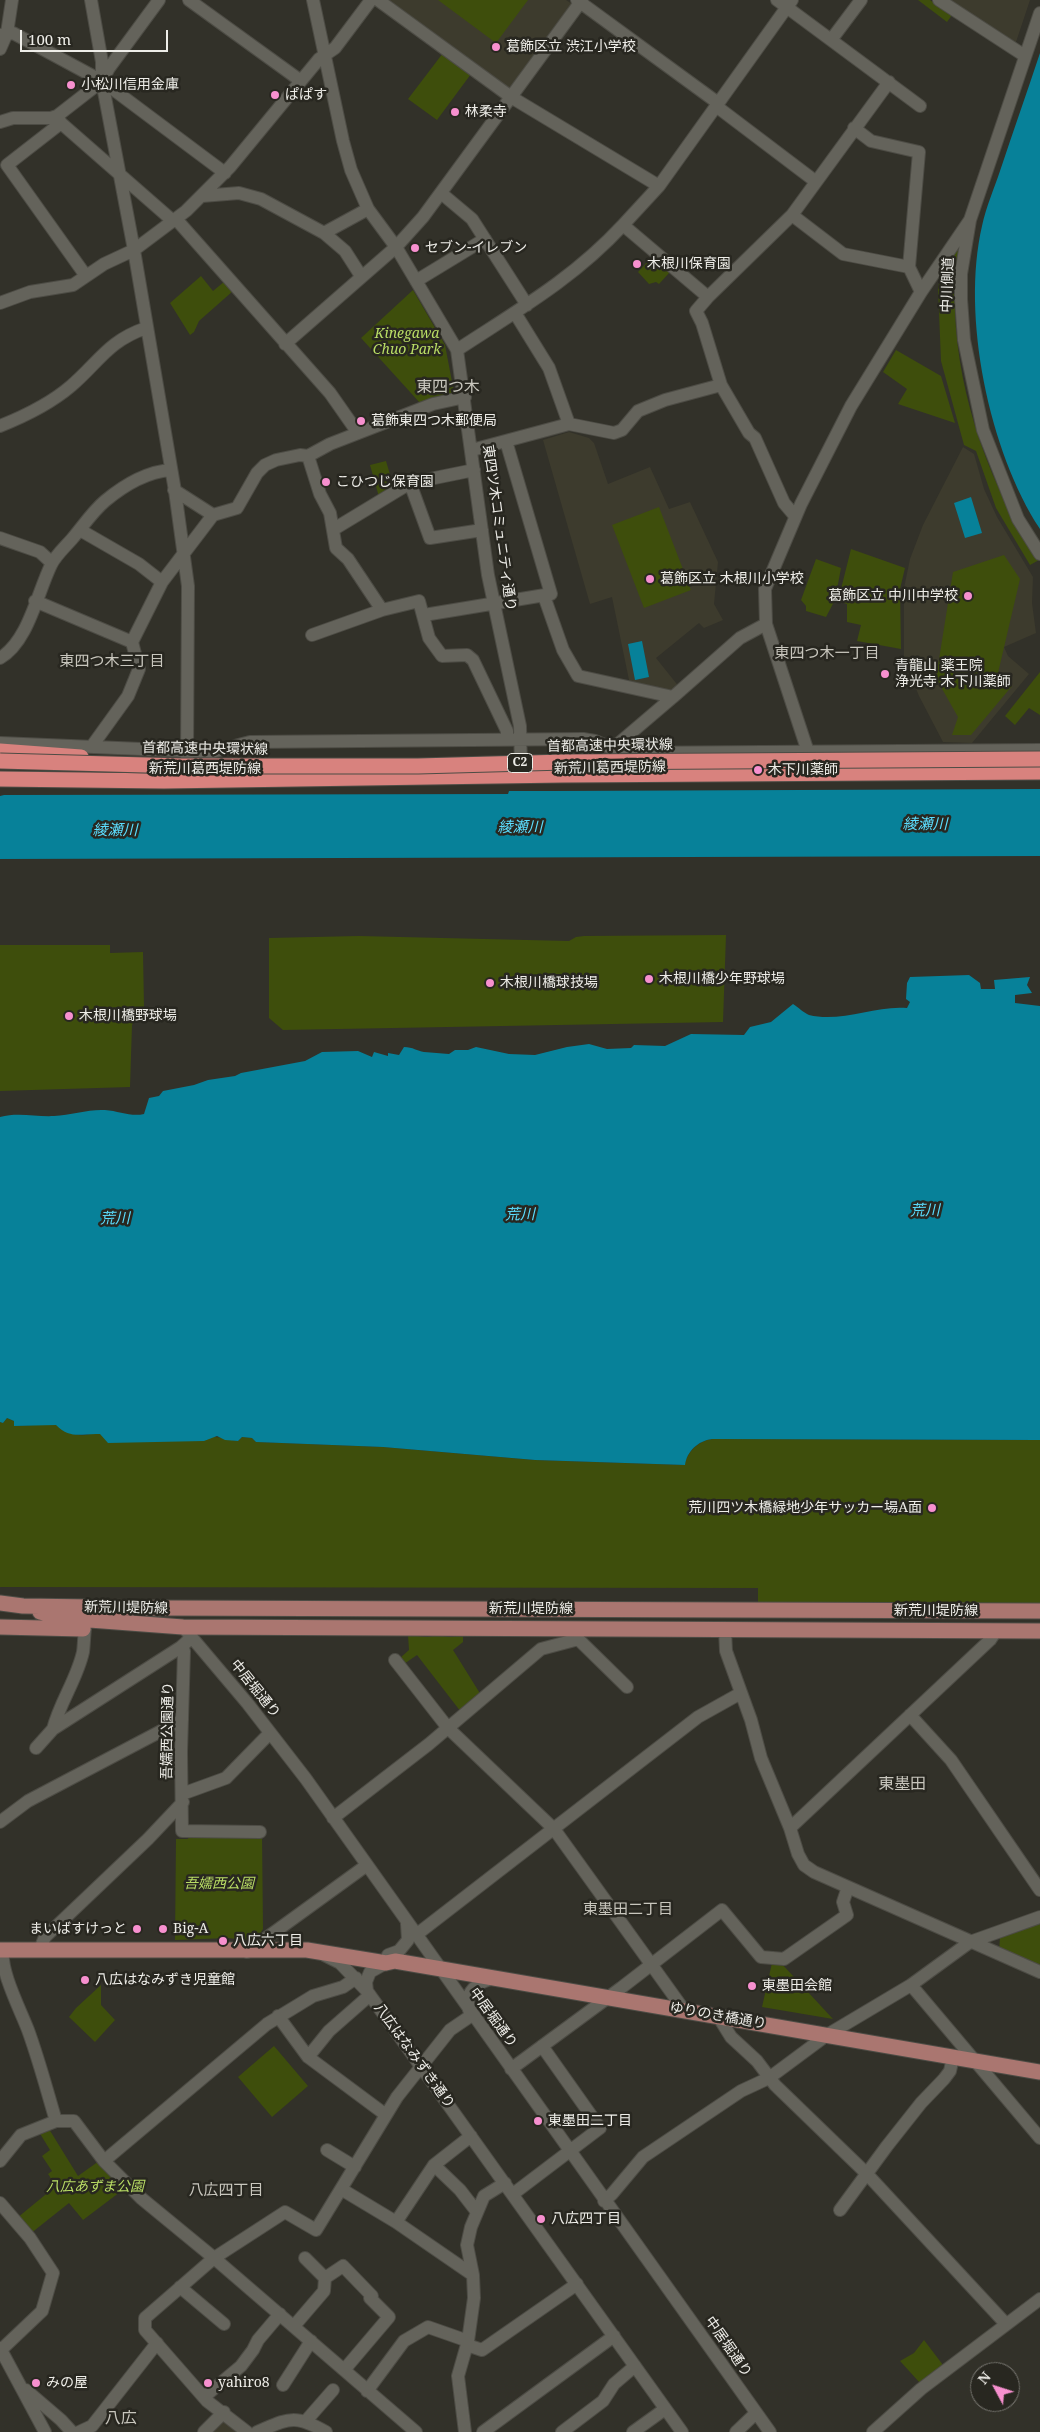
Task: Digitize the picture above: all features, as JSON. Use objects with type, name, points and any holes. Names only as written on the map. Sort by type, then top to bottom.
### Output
[{"type":"highway","points":[[0,751],[185,768]]},
{"type":"highway","name":"首都高速中央環状線","points":[[0,761],[185,768],[418,766],[565,762],[1040,759]]},
{"type":"highway","name":"首都高速中央環状線","points":[[0,779],[164,781],[583,775],[1040,772]]},
{"type":"main road","name":"新荒川葛西堤防線","points":[[0,767],[521,769],[1040,766]]},
{"type":"main road","name":"新荒川堤防線","points":[[0,1603],[23,1606],[1040,1611]]},
{"type":"main road","name":"新荒川堤防線","points":[[23,1606],[63,1618],[162,1625],[188,1632],[1040,1631]]},
{"type":"main road","name":"新荒川堤防線","points":[[0,1627],[130,1630],[162,1625]]},
{"type":"main road","name":"八広はなみずき通り","points":[[2,1950],[247,1952],[307,1950]]},
{"type":"main road","name":"ゆりのき橋通り","points":[[307,1950],[439,1968],[1040,2072]]},
{"type":"street","points":[[0,49],[12,0]]},
{"type":"street","points":[[91,0],[102,62],[102,81],[134,250],[188,586],[188,752],[185,768]]},
{"type":"street","points":[[86,276],[7,165],[102,81],[109,68],[159,0]]},
{"type":"street","points":[[190,0],[301,82]]},
{"type":"street","points":[[313,0],[343,142],[351,170],[368,209],[396,247],[457,350],[554,288],[607,243],[624,225],[659,186],[717,105],[785,2],[831,40],[920,106]]},
{"type":"street","points":[[0,303],[30,292],[73,285],[104,264],[134,250],[175,220],[225,173],[301,82],[335,48],[371,0]]},
{"type":"street","points":[[378,0],[511,97],[659,186]]},
{"type":"street","points":[[831,40],[861,0]]},
{"type":"street","points":[[939,0],[1025,56]]},
{"type":"street","points":[[285,344],[396,247],[441,193],[580,1],[815,181]]},
{"type":"street","name":"中川側道","points":[[1040,13],[970,220],[962,274],[961,299],[964,340],[972,386],[983,430],[998,473],[1018,519],[1040,554]]},
{"type":"street","points":[[4,34],[13,32],[102,81],[225,173]]},
{"type":"street","points":[[795,516],[784,503],[756,438],[749,432],[721,385],[702,323],[696,311],[792,215],[888,82]]},
{"type":"street","points":[[0,122],[13,118],[59,119],[175,220],[330,393],[358,433]]},
{"type":"street","points":[[854,128],[871,141],[919,152],[909,267],[921,292]]},
{"type":"street","points":[[202,196],[239,193],[261,199],[324,233],[345,251],[362,276]]},
{"type":"street","points":[[441,193],[472,219],[527,305]]},
{"type":"street","points":[[324,233],[368,209]]},
{"type":"street","points":[[792,215],[843,254],[909,267]]},
{"type":"street","points":[[814,767],[766,624],[765,589],[795,516],[852,406],[921,292],[970,220]]},
{"type":"street","points":[[624,225],[708,297]]},
{"type":"street","points":[[416,281],[485,239]]},
{"type":"street","points":[[514,313],[549,368],[569,424]]},
{"type":"street","points":[[0,426],[39,409],[71,386],[110,347],[127,335],[146,328]]},
{"type":"street","name":"東四ツ木コミュニティ通り","points":[[457,350],[494,604],[511,678],[521,739],[521,769]]},
{"type":"street","points":[[472,450],[569,424],[614,433],[622,430],[638,411],[665,400],[721,385]]},
{"type":"street","points":[[92,746],[128,696],[139,669],[132,642],[162,582],[214,515],[237,508],[257,473],[265,465],[292,456],[308,456],[358,433],[433,404],[465,396]]},
{"type":"street","points":[[424,615],[551,594],[506,441]]},
{"type":"street","points":[[308,456],[334,529],[336,548],[348,559],[382,610]]},
{"type":"street","points":[[0,658],[10,652],[21,638],[52,563],[105,500],[146,475],[155,471],[170,470]]},
{"type":"street","points":[[334,529],[410,483],[474,470]]},
{"type":"street","points":[[410,483],[430,538],[482,530]]},
{"type":"street","points":[[174,490],[214,515]]},
{"type":"street","points":[[80,530],[138,564],[162,582]]},
{"type":"street","points":[[0,538],[40,552],[52,563]]},
{"type":"street","points":[[544,596],[563,650],[578,676],[673,697]]},
{"type":"street","points":[[35,601],[132,642]]},
{"type":"street","points":[[312,635],[382,610],[419,601],[429,638],[442,656],[467,656],[473,660],[507,731],[507,739]]},
{"type":"street","points":[[607,768],[608,747],[673,697],[740,638],[766,624]]},
{"type":"street","points":[[0,743],[212,752],[250,742],[583,739],[623,753],[1040,750]]},
{"type":"street","points":[[53,1729],[58,1710],[70,1687],[81,1658],[84,1629]]},
{"type":"street","points":[[725,1630],[726,1651],[751,1720],[761,1758],[804,1865],[814,1872],[848,1888],[1040,1972]]},
{"type":"street","points":[[790,1828],[990,1640],[996,1631]]},
{"type":"street","points":[[36,1748],[53,1729],[181,1647],[188,1632]]},
{"type":"street","name":"中居堀通り","points":[[188,1632],[270,1733],[333,1818],[770,2432]]},
{"type":"street","points":[[575,1633],[627,1687]]},
{"type":"street","points":[[333,1818],[448,1728],[541,1649],[574,1640],[575,1633]]},
{"type":"street","name":"吾嬬西公園通り","points":[[181,1647],[184,1651],[182,1831],[260,1832]]},
{"type":"street","points":[[395,1660],[448,1728],[554,1829],[684,2010]]},
{"type":"street","points":[[416,1935],[698,1717],[741,1693]]},
{"type":"street","points":[[910,1715],[951,1760],[1040,1890]]},
{"type":"street","points":[[0,1822],[28,1801],[182,1720]]},
{"type":"street","points":[[40,1949],[45,1936],[148,1839],[183,1798],[226,1778],[270,1733]]},
{"type":"street","points":[[247,1952],[367,1865]]},
{"type":"street","points":[[510,2069],[610,1997],[722,1910],[761,1957],[784,1959],[847,1915],[843,1902],[848,1888]]},
{"type":"street","points":[[604,2201],[643,2158],[741,2091],[769,2078],[827,2035],[911,1985],[970,1942],[1040,1917]]},
{"type":"street","points":[[308,2057],[329,2031],[369,1993],[366,1982],[370,1972],[390,1960],[408,1940],[406,1922]]},
{"type":"street","points":[[2,1950],[2,1958],[15,2000],[37,2057],[56,2121]]},
{"type":"street","name":"八広はなみずき通り","points":[[307,1950],[332,1958],[356,1978],[369,1993],[682,2432]]},
{"type":"street","points":[[104,2161],[278,2016],[314,1996],[343,1987],[356,1978]]},
{"type":"street","points":[[247,2432],[204,2397],[146,2330],[145,2318],[214,2258],[285,2212],[316,2230],[386,2115],[421,2066],[450,2030],[471,2012],[468,1998],[475,1986],[494,1978]]},
{"type":"street","points":[[911,1985],[972,2060],[1040,2138]]},
{"type":"street","points":[[278,2016],[308,2057],[386,2115]]},
{"type":"street","points":[[718,2016],[731,2037],[757,2060],[769,2078],[866,2173],[1006,2324]]},
{"type":"street","points":[[513,2194],[568,2150],[600,2128],[542,2046]]},
{"type":"street","points":[[840,2210],[866,2173],[921,2103],[950,2071],[953,2057]]},
{"type":"street","points":[[0,2161],[22,2135],[56,2121],[74,2121],[104,2161],[141,2198],[280,2314],[416,2432]]},
{"type":"street","points":[[396,2222],[434,2165],[471,2136]]},
{"type":"street","points":[[327,2150],[355,2168]]},
{"type":"street","points":[[434,2165],[460,2190],[477,2212]]},
{"type":"street","points":[[465,2432],[458,2376],[467,2343],[474,2298],[473,2274],[468,2245],[477,2212],[484,2196],[505,2183]]},
{"type":"street","points":[[341,2189],[396,2222],[473,2274]]},
{"type":"street","points":[[0,2203],[30,2238],[53,2273],[42,2311],[0,2349],[45,2432]]},
{"type":"street","points":[[304,2258],[325,2278]]},
{"type":"street","points":[[325,2278],[343,2266],[361,2283],[372,2296],[370,2298],[389,2317],[344,2370]]},
{"type":"street","points":[[294,2326],[324,2291],[325,2278]]},
{"type":"street","points":[[367,2391],[404,2342],[428,2327],[482,2350],[577,2284]]},
{"type":"street","points":[[180,2287],[224,2324]]},
{"type":"street","points":[[873,2432],[921,2389],[1040,2299]]},
{"type":"street","points":[[204,2397],[241,2366],[258,2340],[280,2314]]},
{"type":"street","points":[[483,2432],[614,2336]]},
{"type":"street","points":[[283,2385],[311,2341]]},
{"type":"street","points":[[79,2432],[92,2426],[157,2343]]},
{"type":"street","points":[[562,2432],[603,2401],[614,2384],[635,2366]]},
{"type":"street","points":[[20,2386],[56,2415],[72,2432]]},
{"type":"street","points":[[305,2422],[333,2390]]},
{"type":"street","points":[[633,2432],[665,2409]]},
{"type":"street","points":[[204,2432],[224,2412]]},
{"type":"street","points":[[736,2432],[756,2413]]},
{"type":"street","points":[[257,2432],[274,2429],[290,2418],[305,2422],[326,2432]]},
{"type":"shaded area","name":"葛飾区立 渋江小学校","points":[[388,0],[566,0],[572,4],[510,90]]},
{"type":"shaded area","points":[[948,0],[1030,0],[1015,45]]},
{"type":"shaded area","name":"葛飾区立 木根川小学校","points":[[569,432],[589,438],[594,443],[608,484],[650,467],[669,509],[690,502],[718,562],[714,604],[723,620],[704,628],[699,623],[656,658],[680,688],[672,695],[630,685],[612,597],[590,604],[543,440]]},
{"type":"shaded area","name":"葛飾区立 中川中学校","points":[[963,447],[974,454],[984,489],[997,517],[1033,577],[1032,603],[1036,633],[1004,647],[1008,656],[1029,674],[972,743],[943,742],[919,696],[904,659],[904,588],[910,559],[923,525]]},
{"type":"shaded area","points":[[225,2417],[241,2432],[209,2432]]},
{"type":"green space","points":[[438,0],[528,0],[496,43]]},
{"type":"green space","points":[[918,0],[930,0],[952,15],[947,22]]},
{"type":"green space","points":[[443,53],[471,74],[437,120],[408,99]]},
{"type":"green space","points":[[960,239],[955,311],[963,377],[970,409],[992,473],[1006,503],[1039,560],[1030,565],[996,508],[976,451],[964,445],[941,361],[938,288],[942,272]]},
{"type":"green space","points":[[649,260],[657,267],[660,263],[670,272],[659,284],[656,282],[649,284],[638,272]]},
{"type":"green space","points":[[201,276],[213,291],[225,281],[233,291],[199,321],[194,332],[190,335],[170,303]]},
{"type":"green space","name":"Kinegawa Chuo Park","points":[[413,290],[445,345],[454,392],[420,403],[361,338]]},
{"type":"green space","points":[[896,350],[941,376],[955,423],[898,404],[907,389],[883,372]]},
{"type":"green space","points":[[386,461],[394,488],[379,497],[370,465]]},
{"type":"green space","points":[[659,507],[691,590],[644,608],[612,525]]},
{"type":"green space","points":[[851,549],[905,568],[900,589],[901,649],[857,641],[861,625],[847,622],[847,604],[838,601]]},
{"type":"green space","points":[[1004,555],[1020,579],[998,673],[1012,686],[971,735],[952,735],[958,717],[936,678],[953,572]]},
{"type":"green space","points":[[816,559],[841,568],[835,600],[826,617],[806,611],[806,606],[801,600]]},
{"type":"green space","points":[[1040,672],[1040,715],[1029,708],[1015,725],[1005,716]]},
{"type":"green space","points":[[726,935],[723,1022],[283,1030],[269,1018],[269,938],[359,936],[569,941],[576,937],[584,936]]},
{"type":"green space","name":"木根川橋野球場","points":[[0,945],[110,945],[110,953],[143,952],[144,1007],[132,1025],[130,1087],[0,1091]]},
{"type":"green space","points":[[7,1418],[14,1421],[14,1426],[56,1424],[64,1430],[79,1435],[94,1433],[215,1437],[238,1441],[242,1437],[252,1438],[256,1442],[383,1447],[535,1460],[684,1465],[688,1455],[698,1444],[712,1439],[1040,1440],[1040,1607],[758,1605],[758,1588],[0,1587],[0,1422],[3,1423]]},
{"type":"green space","points":[[408,1635],[449,1637],[463,1635],[463,1642],[453,1650],[481,1695],[461,1712],[417,1655],[404,1664],[400,1658],[409,1650]]},
{"type":"green space","name":"吾嬬西公園","points":[[189,1832],[262,1833],[263,1929],[255,1941],[228,1938],[175,1940],[176,1839],[188,1839]]},
{"type":"green space","points":[[1040,1923],[1040,1969],[999,1952],[1000,1937]]},
{"type":"green space","points":[[772,1963],[781,1963],[833,2019],[762,2007]]},
{"type":"green space","points":[[101,1985],[101,2005],[115,2020],[95,2042],[69,2017]]},
{"type":"green space","points":[[274,2046],[308,2086],[272,2117],[238,2077]]},
{"type":"green space","name":"八広あずま公園","points":[[49,2129],[78,2176],[99,2161],[124,2189],[83,2220],[69,2203],[30,2234],[17,2218],[56,2186],[48,2174],[52,2171],[42,2156],[50,2150],[39,2132]]},
{"type":"green space","points":[[924,2340],[943,2365],[920,2383],[900,2361],[914,2353]]},
{"type":"water","points":[[1040,53],[1040,529],[1022,497],[1006,461],[994,423],[984,382],[975,300],[976,262],[982,226]]},
{"type":"water","points":[[971,497],[982,533],[965,538],[954,503]]},
{"type":"water","points":[[642,641],[649,677],[635,680],[628,644]]},
{"type":"water","name":"綾瀬川","points":[[1040,789],[1040,856],[0,859],[0,796],[4,795],[508,794],[509,791]]},
{"type":"water","name":"荒川","points":[[969,975],[980,983],[981,989],[995,989],[994,980],[1030,977],[1027,985],[1032,993],[1015,995],[1015,1003],[1040,1006],[1040,1440],[712,1439],[698,1444],[688,1455],[685,1465],[535,1460],[383,1447],[256,1442],[252,1438],[242,1437],[238,1441],[225,1440],[217,1436],[204,1441],[108,1443],[100,1434],[77,1435],[67,1433],[56,1425],[14,1426],[14,1421],[7,1418],[3,1423],[0,1422],[0,1117],[20,1115],[54,1116],[99,1110],[134,1115],[144,1114],[149,1098],[159,1096],[163,1091],[305,1061],[322,1052],[358,1051],[372,1057],[374,1052],[388,1056],[388,1053],[399,1055],[404,1047],[424,1052],[449,1054],[455,1050],[468,1050],[476,1047],[509,1054],[535,1055],[589,1044],[607,1049],[631,1048],[634,1045],[665,1046],[691,1034],[744,1035],[750,1027],[771,1022],[793,1004],[809,1015],[821,1017],[846,1016],[883,1009],[907,1008],[910,1002],[906,999],[907,983],[910,977]]},
{"type":"place","name":"葛飾区立 渋江小学校","points":[[496,47]]},
{"type":"place","name":"小松川信用金庫","points":[[71,85]]},
{"type":"place","name":"ぱぱす","points":[[275,95]]},
{"type":"place","name":"林柔寺","points":[[455,112]]},
{"type":"place","name":"セブン-イレブン","points":[[415,248]]},
{"type":"place","name":"木根川保育園","points":[[637,264]]},
{"type":"place","name":"葛飾東四つ木郵便局","points":[[361,421]]},
{"type":"place","name":"こひつじ保育園","points":[[326,482]]},
{"type":"place","name":"葛飾区立 木根川小学校","points":[[650,579]]},
{"type":"place","name":"葛飾区立 中川中学校","points":[[968,596]]},
{"type":"place","name":"青龍山 薬王院 浄光寺 木下川薬師","points":[[885,674]]},
{"type":"place","name":"木下川薬師","points":[[758,770]]},
{"type":"place","name":"木根川橋少年野球場","points":[[649,979]]},
{"type":"place","name":"木根川橋球技場","points":[[490,983]]},
{"type":"place","name":"木根川橋野球場","points":[[69,1016]]},
{"type":"place","name":"荒川四ツ木橋緑地少年サッカー場A面","points":[[932,1508]]},
{"type":"place","name":"まいばすけっと","points":[[137,1929]]},
{"type":"place","name":"Big-A","points":[[163,1929]]},
{"type":"place","name":"八広六丁目","points":[[223,1941]]},
{"type":"place","name":"八広はなみずき児童館","points":[[85,1980]]},
{"type":"place","name":"東墨田会館","points":[[752,1986]]},
{"type":"place","name":"東墨田二丁目","points":[[538,2121]]},
{"type":"place","name":"八広四丁目","points":[[541,2219]]},
{"type":"place","name":"みの屋","points":[[36,2383]]},
{"type":"place","name":"yahiro8","points":[[208,2383]]},
{"type":"district","name":"東四つ木","points":[[448,387]]},
{"type":"district","name":"東四つ木一丁目","points":[[827,654]]},
{"type":"district","name":"東四つ木三丁目","points":[[112,662]]},
{"type":"district","name":"東墨田","points":[[902,1784]]},
{"type":"district","name":"東墨田二丁目","points":[[628,1910]]},
{"type":"district","name":"八広四丁目","points":[[226,2191]]},
{"type":"district","name":"八広","points":[[121,2418]]}]
